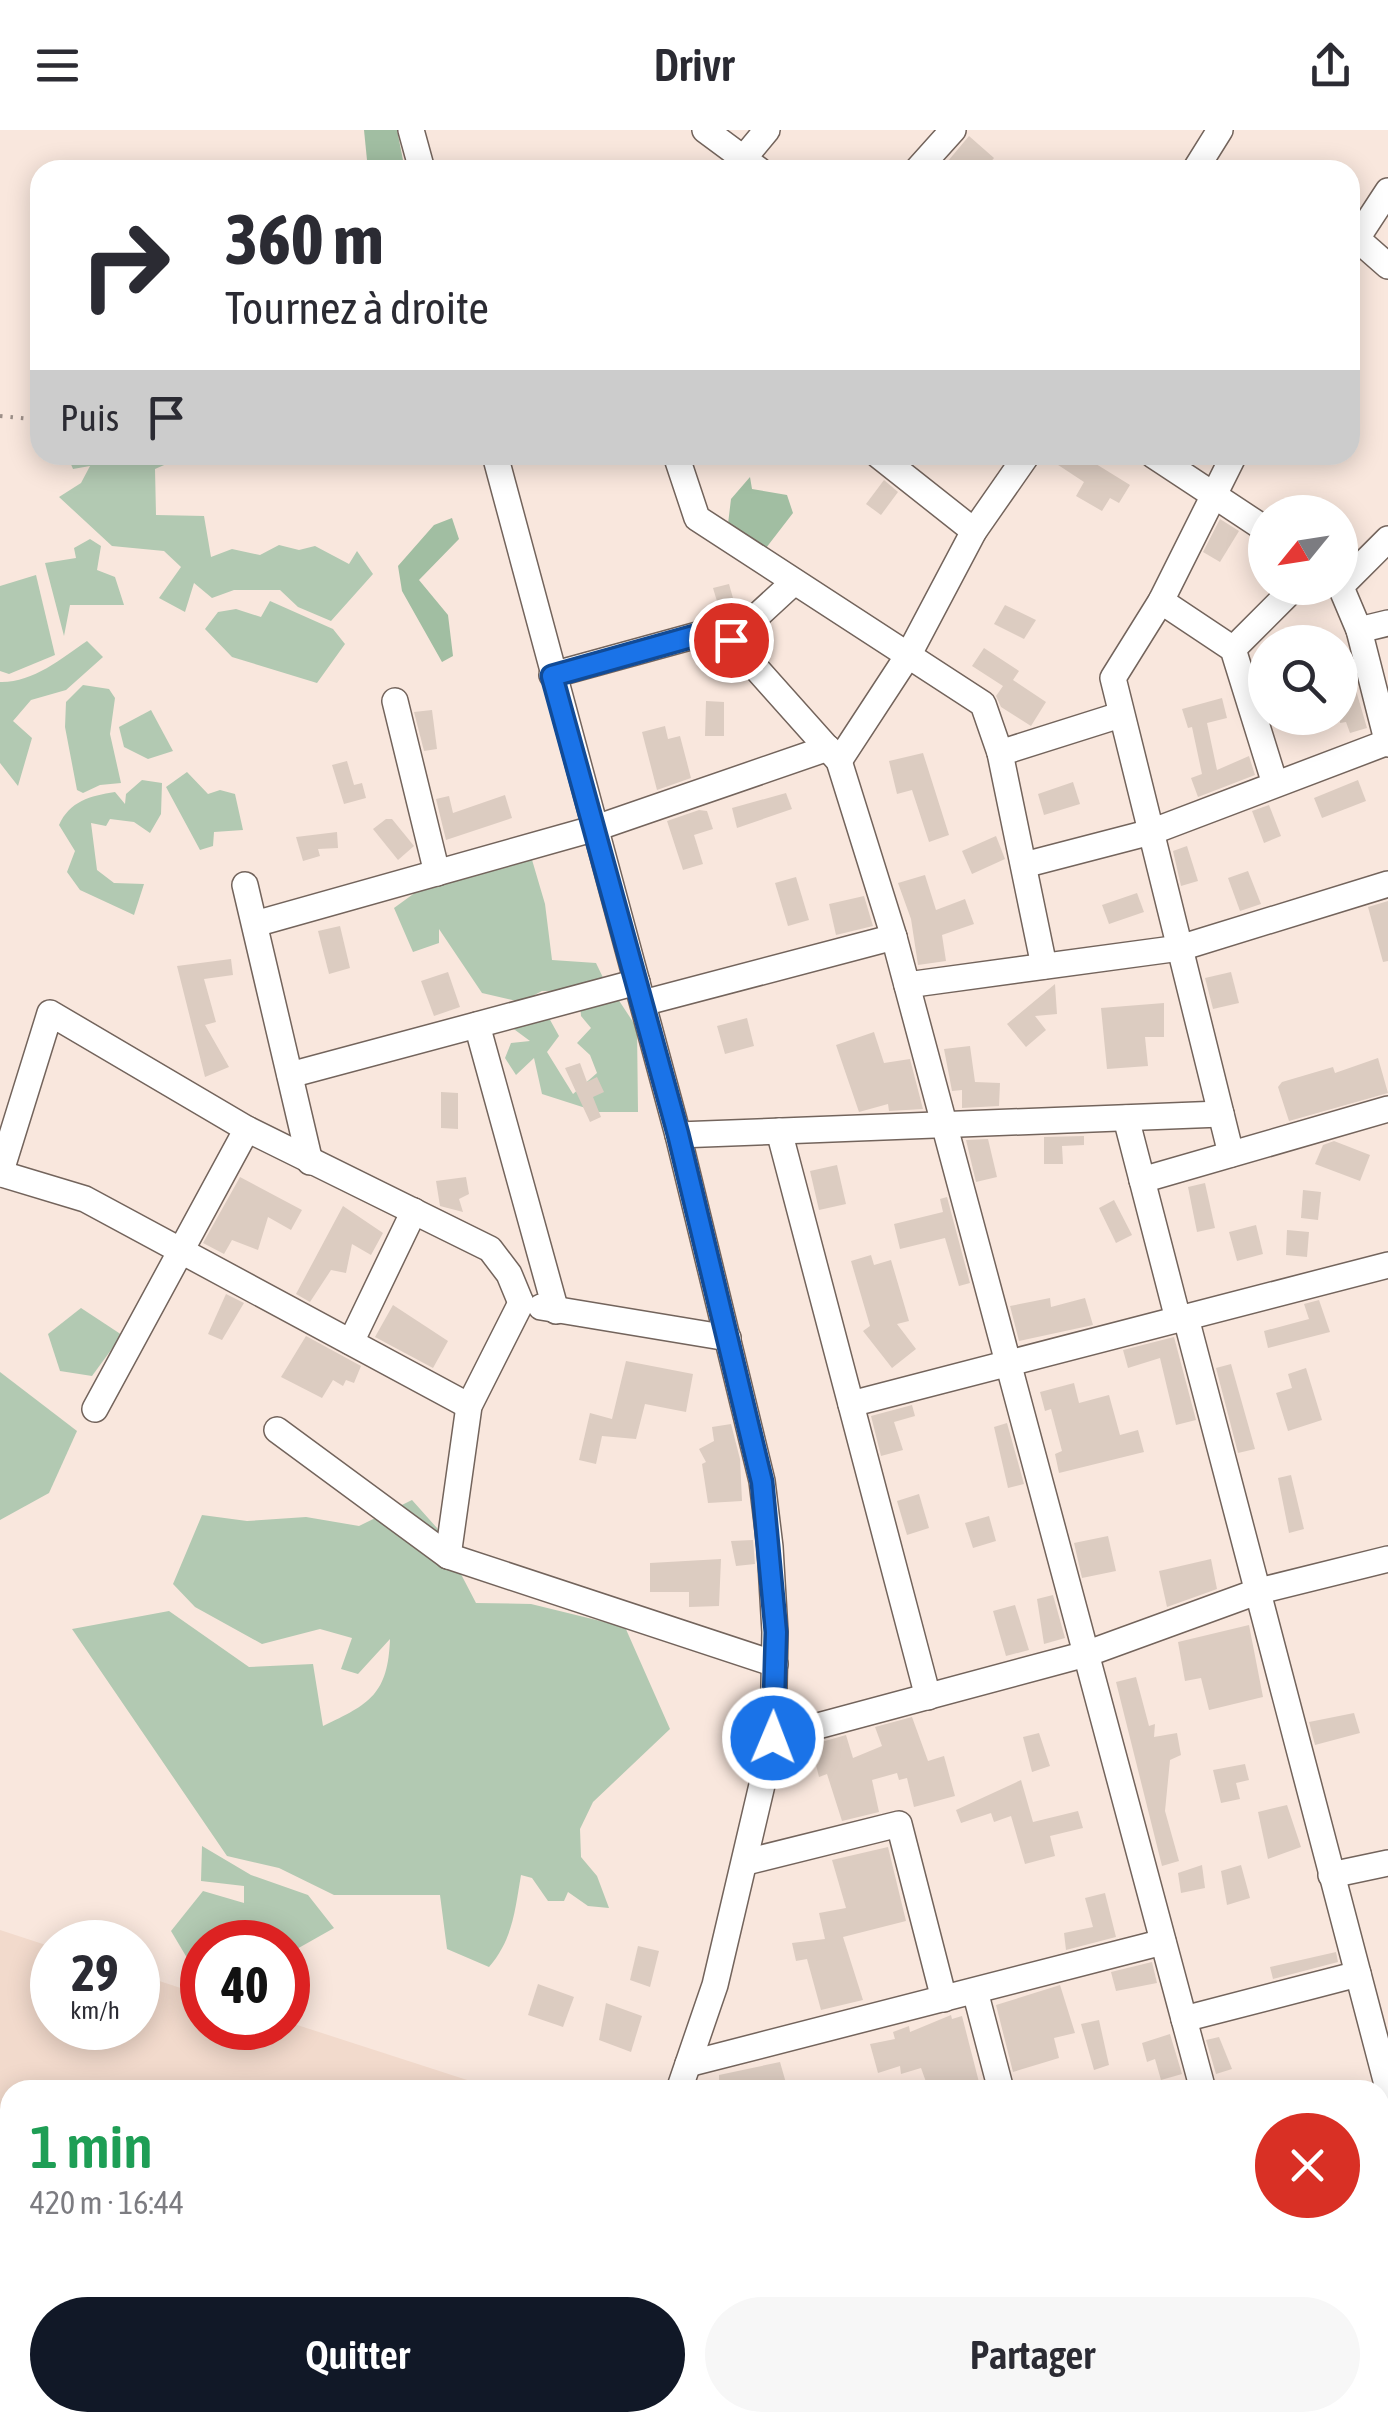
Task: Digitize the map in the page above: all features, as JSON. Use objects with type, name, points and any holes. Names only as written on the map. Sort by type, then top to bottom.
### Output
[{"type":"street","points":[[411,130],[419,160]]},
{"type":"street","points":[[705,130],[746,160]]},
{"type":"street","points":[[753,160],[767,130]]},
{"type":"street","points":[[926,160],[953,130]]},
{"type":"street","points":[[1202,160],[1220,130]]},
{"type":"street","points":[[1360,234],[1388,192]]},
{"type":"street","points":[[1360,248],[1388,266]]},
{"type":"street","points":[[499,465],[552,676],[678,1134],[762,1482],[775,1664],[773,1738],[715,1985],[682,2080]]},
{"type":"street","points":[[679,465],[697,518],[984,704],[1000,752],[1044,966]]},
{"type":"street","points":[[891,465],[974,531]]},
{"type":"street","points":[[256,924],[596,828],[834,755],[909,654],[974,531],[1020,465]]},
{"type":"street","points":[[1167,465],[1248,519]]},
{"type":"street","points":[[1228,465],[1161,600],[1113,678],[1231,1154]]},
{"type":"street","points":[[1358,569],[1388,538]]},
{"type":"street","points":[[731,640],[794,582]]},
{"type":"street","points":[[1161,600],[1232,649],[1275,784]]},
{"type":"street","points":[[1232,649],[1277,605]]},
{"type":"street","points":[[1024,864],[1151,832],[1388,743],[1359,630],[1349,605]]},
{"type":"street","points":[[1359,630],[1388,623]]},
{"type":"street","points":[[552,676],[712,631],[731,640],[834,755],[907,984],[1200,2080]]},
{"type":"street","points":[[395,701],[436,873]]},
{"type":"street","points":[[1000,752],[1120,715]]},
{"type":"street","points":[[907,984],[1180,948],[1388,884]]},
{"type":"street","points":[[245,886],[310,1162]]},
{"type":"street","points":[[290,1075],[477,1025],[894,937]]},
{"type":"street","points":[[469,1406],[85,1199],[1,1174],[50,1013],[247,1129],[490,1249],[509,1274],[522,1303]]},
{"type":"street","points":[[477,1025],[556,1311]]},
{"type":"street","points":[[1142,1180],[1388,1109]]},
{"type":"street","points":[[678,1134],[1221,1114]]},
{"type":"street","points":[[1126,1118],[1260,1591],[1386,2080]]},
{"type":"street","points":[[95,1409],[247,1129]]},
{"type":"street","points":[[779,1131],[928,1697]]},
{"type":"street","points":[[351,1342],[414,1210]]},
{"type":"street","points":[[850,1404],[1388,1265]]},
{"type":"street","points":[[522,1303],[728,1338]]},
{"type":"street","points":[[448,1556],[469,1406],[522,1303]]},
{"type":"street","points":[[276,1430],[448,1556],[775,1664]]},
{"type":"street","points":[[773,1738],[1086,1654],[1260,1591],[1388,1559]]},
{"type":"street","points":[[746,1862],[898,1824],[944,1998]]},
{"type":"street","points":[[1331,1875],[1388,1863]]},
{"type":"street","points":[[688,2064],[1163,1942]]},
{"type":"street","points":[[1184,2019],[1358,1974]]},
{"type":"street","points":[[976,1990],[998,2080]]},
{"type":"path","points":[[0,416],[30,419]]},
{"type":"shaded area","points":[[0,1930],[30,1940],[30,2050],[160,2050],[160,1981],[180,1988],[180,2050],[310,2050],[310,2029],[467,2080],[0,2080]]},
{"type":"green space","points":[[364,130],[397,130],[403,160],[367,160]]},
{"type":"green space","points":[[71,465],[164,465],[155,469],[156,515],[204,516],[211,557],[232,549],[260,555],[279,545],[299,550],[315,546],[349,564],[357,551],[373,574],[331,621],[298,607],[280,590],[234,590],[212,598],[194,583],[185,612],[159,598],[181,567],[164,551],[112,546],[59,497],[81,483],[90,466],[73,469]]},
{"type":"green space","points":[[750,477],[752,489],[787,495],[793,513],[766,548],[728,524],[731,499]]},
{"type":"green space","points":[[452,518],[459,539],[419,580],[448,615],[453,656],[442,662],[402,591],[398,566],[434,525]]},
{"type":"green space","points":[[90,539],[101,546],[97,570],[115,577],[124,605],[70,605],[64,636],[45,563],[76,558],[74,548]]},
{"type":"green space","points":[[36,575],[55,655],[9,674],[0,671],[0,586]]},
{"type":"green space","points":[[270,601],[333,629],[345,644],[317,683],[232,657],[205,629],[218,612],[236,609],[261,617]]},
{"type":"green space","points":[[87,641],[103,657],[66,690],[31,700],[13,721],[32,738],[18,786],[0,763],[0,682],[35,674]]},
{"type":"green space","points":[[83,685],[109,689],[115,698],[110,734],[121,783],[100,785],[83,793],[77,790],[65,727],[66,702]]},
{"type":"green space","points":[[151,710],[173,751],[148,759],[124,747],[119,727]]},
{"type":"green space","points":[[187,772],[208,794],[220,790],[235,794],[243,830],[214,832],[213,846],[200,850],[166,787]]},
{"type":"green space","points":[[142,780],[162,783],[161,814],[150,833],[134,822],[110,819],[106,826],[91,823],[97,870],[114,883],[144,884],[134,915],[80,890],[67,872],[75,851],[59,825],[69,810],[89,798],[115,792],[125,804],[126,794]]},
{"type":"green space","points":[[530,853],[545,904],[552,960],[596,963],[609,990],[542,991],[521,1002],[482,993],[439,929],[439,943],[413,952],[394,908],[438,876]]},
{"type":"green space","points":[[616,996],[637,1028],[638,1112],[598,1112],[542,1094],[534,1058],[516,1075],[505,1058],[511,1043],[530,1041],[500,1019],[544,1009],[559,1036],[547,1052],[573,1094],[597,1073],[590,1055],[577,1043],[591,1028],[581,1016],[580,1003]]},
{"type":"green space","points":[[81,1308],[122,1335],[92,1376],[60,1371],[48,1334]]},
{"type":"green space","points":[[0,1372],[77,1431],[49,1493],[0,1520]]},
{"type":"green space","points":[[412,1500],[437,1528],[476,1603],[531,1604],[625,1627],[670,1729],[593,1802],[580,1829],[581,1857],[597,1876],[609,1908],[588,1906],[568,1892],[564,1901],[548,1901],[532,1878],[521,1875],[508,1935],[489,1967],[447,1949],[440,1895],[334,1895],[279,1868],[227,1856],[72,1629],[169,1611],[249,1667],[313,1664],[323,1726],[353,1711],[373,1695],[385,1673],[390,1639],[358,1674],[341,1669],[352,1638],[320,1629],[262,1644],[195,1607],[173,1584],[202,1515],[247,1521],[306,1517],[359,1526]]},
{"type":"green space","points":[[202,1846],[251,1875],[308,1895],[334,1928],[310,1942],[310,1920],[180,1920],[180,1946],[171,1931],[203,1891],[244,1903],[244,1886],[201,1881]]},
{"type":"building","points":[[969,136],[994,158],[992,160],[949,160]]},
{"type":"building","points":[[1058,465],[1098,465],[1130,485],[1119,503],[1110,498],[1102,511],[1076,496],[1084,482]]},
{"type":"building","points":[[884,480],[898,492],[881,515],[866,504]]},
{"type":"building","points":[[1220,519],[1239,531],[1220,562],[1203,552]]},
{"type":"building","points":[[729,584],[737,612],[722,618],[713,588]]},
{"type":"building","points":[[1005,605],[1036,620],[1024,639],[994,624]]},
{"type":"building","points":[[984,648],[1019,671],[1013,680],[1046,702],[1031,726],[1001,707],[996,696],[1003,686],[972,666]]},
{"type":"building","points":[[1358,697],[1367,728],[1358,731]]},
{"type":"building","points":[[1222,698],[1227,718],[1207,723],[1217,770],[1249,756],[1255,775],[1198,797],[1191,778],[1202,774],[1192,727],[1188,728],[1182,709]]},
{"type":"building","points":[[706,701],[724,702],[724,736],[705,736]]},
{"type":"building","points":[[432,710],[437,749],[424,751],[414,712]]},
{"type":"building","points":[[665,726],[668,739],[680,736],[691,778],[657,790],[642,732]]},
{"type":"building","points":[[923,753],[949,835],[929,842],[912,790],[897,794],[889,761]]},
{"type":"building","points":[[347,761],[354,785],[362,783],[366,798],[344,804],[332,765]]},
{"type":"building","points":[[1358,780],[1366,801],[1322,818],[1314,798]]},
{"type":"building","points":[[1073,782],[1080,804],[1044,815],[1038,794]]},
{"type":"building","points":[[786,793],[792,809],[737,828],[732,808]]},
{"type":"building","points":[[505,795],[512,818],[446,840],[436,799],[449,796],[453,813]]},
{"type":"building","points":[[1269,805],[1281,836],[1264,843],[1252,811]]},
{"type":"building","points":[[707,811],[713,829],[694,835],[703,864],[683,870],[667,821]]},
{"type":"building","points":[[392,819],[414,846],[398,860],[373,829]]},
{"type":"building","points":[[337,832],[338,848],[318,849],[320,856],[303,861],[296,837]]},
{"type":"building","points":[[996,836],[1005,859],[972,874],[962,851]]},
{"type":"building","points":[[1187,846],[1198,881],[1181,886],[1173,851]]},
{"type":"building","points":[[1248,871],[1261,904],[1240,911],[1228,878]]},
{"type":"building","points":[[925,875],[936,910],[965,899],[974,924],[942,935],[946,961],[918,965],[911,919],[898,883]]},
{"type":"building","points":[[796,877],[809,920],[788,926],[775,883]]},
{"type":"building","points":[[1137,893],[1144,912],[1109,924],[1102,905]]},
{"type":"building","points":[[864,896],[873,926],[836,935],[829,904]]},
{"type":"building","points":[[1388,901],[1388,961],[1383,962],[1368,907]]},
{"type":"building","points":[[340,926],[350,968],[329,974],[318,931]]},
{"type":"building","points":[[231,959],[233,975],[204,979],[216,1022],[205,1025],[229,1067],[205,1077],[177,966]]},
{"type":"building","points":[[448,972],[460,1007],[434,1016],[421,981]]},
{"type":"building","points":[[1231,972],[1239,1003],[1213,1009],[1205,978]]},
{"type":"building","points":[[1055,984],[1057,1014],[1035,1016],[1046,1030],[1026,1047],[1007,1024]]},
{"type":"building","points":[[1164,1003],[1164,1037],[1145,1037],[1148,1066],[1107,1069],[1101,1008]]},
{"type":"building","points":[[747,1018],[754,1046],[725,1054],[717,1026]]},
{"type":"building","points":[[874,1032],[884,1063],[910,1059],[923,1109],[889,1111],[888,1104],[859,1112],[836,1045]]},
{"type":"building","points":[[970,1046],[975,1082],[1000,1083],[999,1106],[962,1108],[962,1090],[952,1091],[944,1049]]},
{"type":"building","points":[[1378,1058],[1388,1093],[1289,1121],[1278,1087],[1282,1082],[1333,1067],[1335,1073]]},
{"type":"building","points":[[580,1063],[587,1082],[597,1077],[604,1092],[593,1097],[601,1117],[590,1122],[565,1068]]},
{"type":"building","points":[[441,1092],[458,1093],[458,1129],[441,1128]]},
{"type":"building","points":[[1084,1136],[1084,1145],[1062,1146],[1063,1164],[1044,1164],[1044,1137]]},
{"type":"building","points":[[988,1139],[997,1177],[976,1182],[966,1140]]},
{"type":"building","points":[[1334,1141],[1370,1155],[1360,1181],[1315,1164],[1323,1145]]},
{"type":"building","points":[[837,1165],[846,1204],[819,1210],[810,1171]]},
{"type":"building","points":[[240,1177],[302,1210],[291,1230],[268,1217],[258,1250],[232,1240],[224,1254],[203,1243]]},
{"type":"building","points":[[466,1177],[469,1194],[459,1199],[463,1212],[440,1206],[436,1181]]},
{"type":"building","points":[[1205,1183],[1215,1228],[1197,1232],[1188,1187]]},
{"type":"building","points":[[1303,1190],[1321,1192],[1318,1220],[1301,1218]]},
{"type":"building","points":[[947,1197],[970,1283],[959,1286],[945,1238],[900,1249],[894,1224],[943,1212],[940,1199]]},
{"type":"building","points":[[1114,1200],[1132,1235],[1116,1243],[1099,1208]]},
{"type":"building","points":[[343,1206],[383,1233],[371,1255],[352,1244],[346,1273],[331,1270],[310,1302],[296,1294]]},
{"type":"building","points":[[1256,1225],[1263,1254],[1237,1261],[1229,1232]]},
{"type":"building","points":[[1287,1230],[1309,1232],[1307,1257],[1286,1255]]},
{"type":"building","points":[[871,1255],[874,1265],[891,1260],[909,1321],[897,1324],[916,1349],[892,1368],[863,1331],[870,1326],[851,1261]]},
{"type":"building","points":[[226,1294],[244,1303],[222,1340],[208,1334]]},
{"type":"building","points":[[1050,1298],[1051,1307],[1085,1298],[1093,1325],[1019,1341],[1010,1306]]},
{"type":"building","points":[[1319,1300],[1330,1332],[1268,1348],[1264,1331],[1309,1319],[1304,1304]]},
{"type":"building","points":[[393,1305],[448,1341],[433,1368],[375,1337]]},
{"type":"building","points":[[306,1336],[361,1366],[354,1383],[346,1380],[343,1386],[333,1380],[322,1398],[281,1377]]},
{"type":"building","points":[[1174,1337],[1196,1420],[1176,1425],[1160,1358],[1128,1368],[1123,1350]]},
{"type":"building","points":[[626,1361],[693,1374],[686,1412],[645,1404],[636,1439],[602,1436],[596,1464],[579,1460],[590,1413],[612,1419]]},
{"type":"building","points":[[1231,1364],[1255,1449],[1238,1453],[1216,1368]]},
{"type":"building","points":[[1306,1368],[1322,1420],[1288,1431],[1276,1393],[1292,1388],[1288,1374]]},
{"type":"building","points":[[1074,1383],[1079,1403],[1109,1395],[1120,1435],[1138,1430],[1144,1452],[1059,1473],[1055,1454],[1062,1451],[1051,1409],[1045,1411],[1040,1392]]},
{"type":"building","points":[[912,1405],[915,1416],[894,1422],[903,1450],[881,1456],[871,1416]]},
{"type":"building","points":[[1007,1423],[1024,1484],[1008,1488],[994,1427]]},
{"type":"building","points":[[731,1424],[740,1459],[742,1501],[708,1503],[702,1464],[706,1462],[699,1449],[714,1441],[712,1427]]},
{"type":"building","points":[[1291,1475],[1304,1529],[1289,1533],[1278,1478]]},
{"type":"building","points":[[919,1494],[929,1528],[907,1535],[897,1501]]},
{"type":"building","points":[[989,1516],[996,1541],[973,1548],[965,1523]]},
{"type":"building","points":[[1108,1536],[1116,1571],[1082,1578],[1074,1543]]},
{"type":"building","points":[[753,1540],[755,1564],[736,1566],[731,1541]]},
{"type":"building","points":[[721,1559],[719,1606],[689,1607],[689,1592],[650,1592],[650,1563]]},
{"type":"building","points":[[1211,1559],[1217,1589],[1167,1607],[1159,1571]]},
{"type":"building","points":[[1053,1595],[1065,1638],[1044,1644],[1037,1599]]},
{"type":"building","points":[[1015,1605],[1029,1650],[1006,1656],[993,1611]]},
{"type":"building","points":[[1249,1625],[1263,1697],[1209,1710],[1201,1678],[1185,1681],[1178,1642]]},
{"type":"building","points":[[1136,1677],[1149,1726],[1155,1724],[1154,1737],[1177,1733],[1181,1755],[1170,1760],[1165,1811],[1179,1861],[1162,1866],[1116,1682]]},
{"type":"building","points":[[1354,1713],[1360,1733],[1315,1745],[1309,1722]]},
{"type":"building","points":[[912,1717],[928,1761],[944,1756],[955,1796],[914,1807],[907,1778],[899,1780],[897,1773],[872,1780],[879,1812],[842,1821],[827,1774],[819,1777],[811,1745],[846,1735],[853,1758],[882,1746],[875,1727]]},
{"type":"building","points":[[1039,1733],[1050,1766],[1032,1772],[1023,1737]]},
{"type":"building","points":[[1245,1764],[1249,1780],[1236,1783],[1240,1799],[1221,1803],[1213,1770]]},
{"type":"building","points":[[1021,1780],[1033,1822],[1078,1811],[1083,1828],[1050,1836],[1055,1856],[1025,1864],[1011,1816],[994,1822],[991,1813],[961,1823],[956,1810]]},
{"type":"building","points":[[1287,1805],[1301,1847],[1268,1859],[1258,1812]]},
{"type":"building","points":[[888,1847],[906,1921],[843,1937],[863,2000],[821,2010],[807,1959],[796,1961],[792,1943],[825,1939],[819,1913],[846,1908],[832,1860]]},
{"type":"building","points":[[1202,1865],[1205,1888],[1181,1893],[1178,1873]]},
{"type":"building","points":[[1241,1865],[1250,1898],[1227,1905],[1221,1871]]},
{"type":"building","points":[[1105,1893],[1116,1937],[1066,1950],[1064,1933],[1093,1927],[1085,1898]]},
{"type":"building","points":[[638,1946],[659,1951],[650,1987],[630,1980]]},
{"type":"building","points":[[1336,1952],[1338,1962],[1273,1979],[1270,1967]]},
{"type":"building","points":[[1152,1962],[1157,1983],[1116,1991],[1111,1972]]},
{"type":"building","points":[[538,1984],[574,1997],[563,2027],[528,2015]]},
{"type":"building","points":[[1060,1985],[1075,2033],[1054,2038],[1059,2058],[1013,2072],[996,2005]]},
{"type":"building","points":[[606,2003],[642,2016],[631,2052],[599,2040]]},
{"type":"building","points":[[951,2015],[952,2019],[962,2016],[978,2080],[925,2080],[921,2068],[901,2074],[900,2066],[878,2073],[870,2044],[895,2039],[893,2032],[909,2026],[910,2032]]},
{"type":"building","points":[[1099,2020],[1109,2065],[1094,2070],[1081,2024]]},
{"type":"building","points":[[1170,2034],[1182,2074],[1161,2080],[1155,2059],[1147,2062],[1142,2043]]},
{"type":"building","points":[[1219,2037],[1232,2069],[1216,2074],[1206,2040]]},
{"type":"building","points":[[780,2062],[785,2080],[719,2080],[719,2075]]},
{"type":"route","points":[[731,640],[712,631],[552,676],[575,748],[678,1134],[762,1482],[776,1632],[773,1738]]}]
